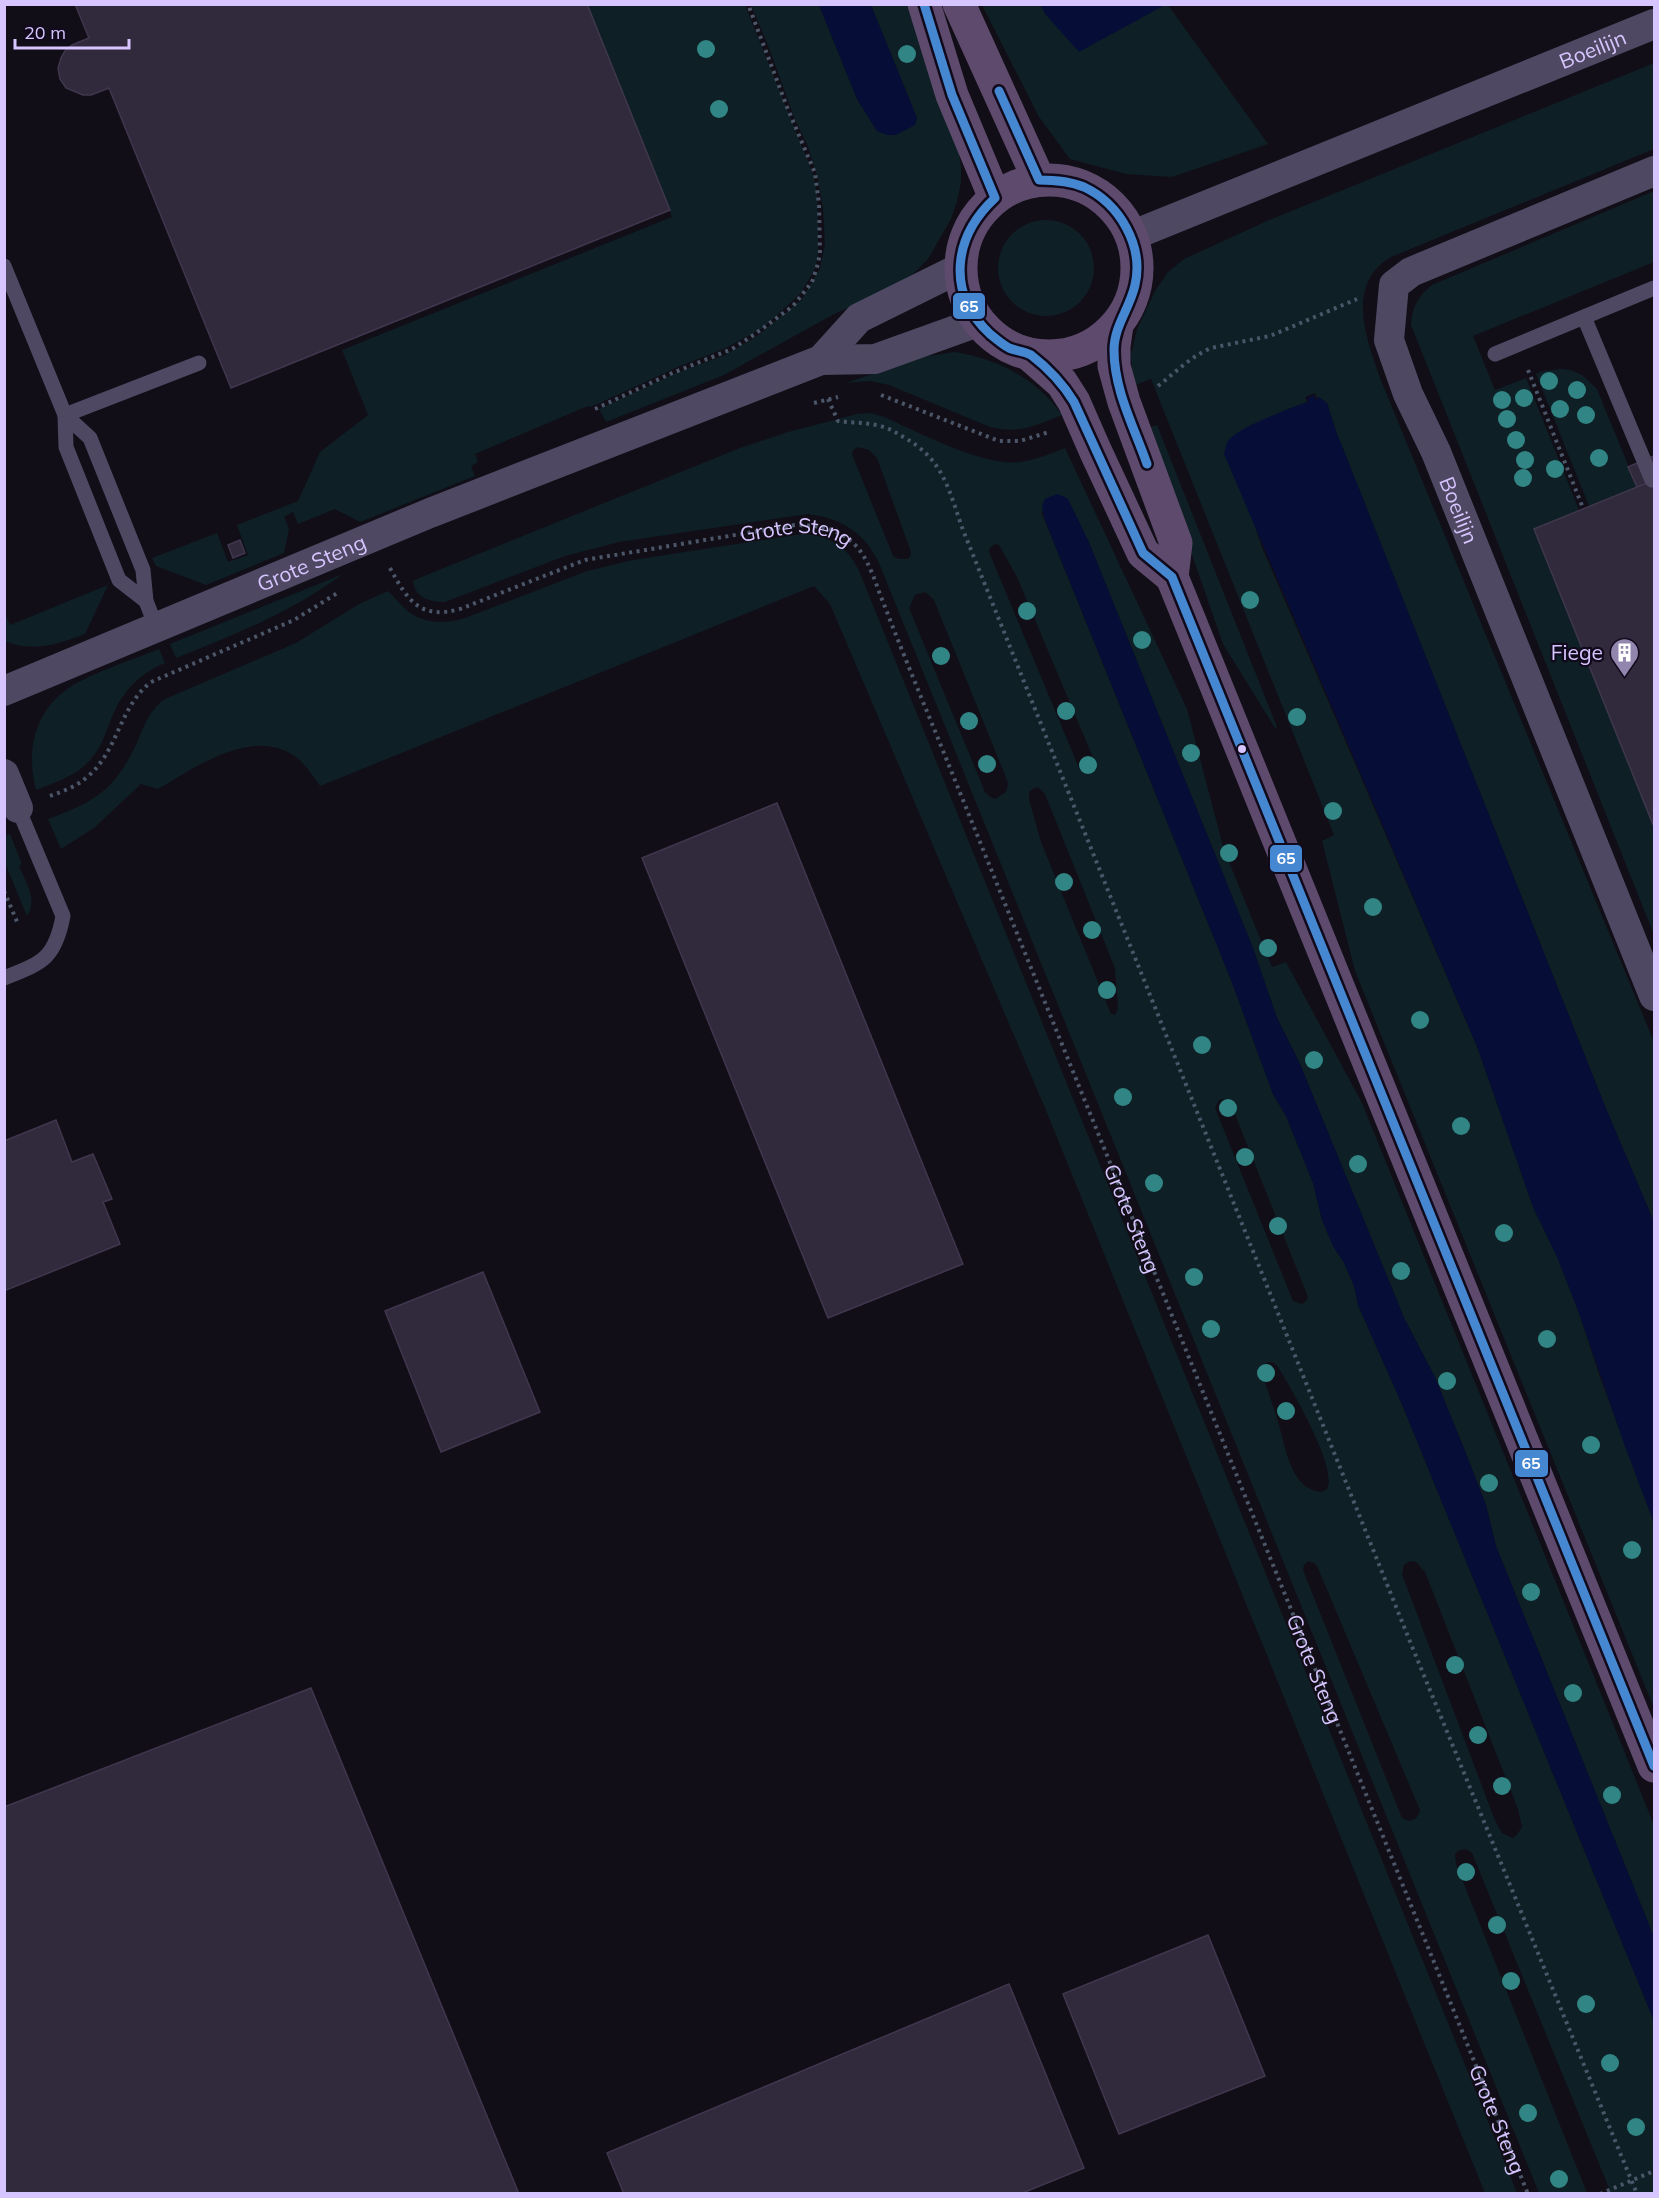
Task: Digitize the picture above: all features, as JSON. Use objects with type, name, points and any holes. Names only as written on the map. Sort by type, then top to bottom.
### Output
[{"type":"main road","points":[[924,4],[952,95],[995,198]]},
{"type":"main road","points":[[959,4],[1039,180]]},
{"type":"main road","points":[[1039,180],[1062,180],[1084,187],[1104,199],[1119,215],[1131,236],[1137,258],[1136,282],[1130,305],[1117,325],[1101,340],[1084,350],[1052,357],[1029,354],[1010,348],[992,336],[978,322],[969,306],[962,287],[960,268],[962,249],[969,229],[980,212],[995,198],[1016,186],[1039,180]]},
{"type":"main road","points":[[1117,325],[1114,366],[1124,402],[1176,543],[1172,577]]},
{"type":"main road","points":[[1029,354],[1062,383],[1074,402],[1143,553],[1172,577],[1654,1766]]},
{"type":"street","name":"Boeilijn","points":[[1131,236],[1654,24]]},
{"type":"street","points":[[1394,285],[1411,272],[1654,171]]},
{"type":"street","name":"Grote Steng","points":[[821,360],[859,318],[960,268]]},
{"type":"street","name":"Boeilijn","points":[[1394,285],[1389,340],[1404,383],[1436,452],[1654,996]]},
{"type":"street","name":"Grote Steng","points":[[4,691],[151,614],[430,513],[821,360],[875,359],[978,322]]},
{"type":"street","points":[[4,774],[30,804]]},
{"type":"lane","points":[[4,266],[65,415],[66,447],[119,580],[151,614]]},
{"type":"lane","points":[[1495,354],[1654,288]]},
{"type":"lane","points":[[1584,317],[1652,480]]},
{"type":"lane","points":[[65,415],[199,363]]},
{"type":"lane","points":[[65,415],[90,438],[143,570],[151,614]]},
{"type":"lane","points":[[4,978],[39,964],[51,950],[60,932],[63,916],[30,804]]},
{"type":"path","points":[[591,412],[598,406],[629,392],[732,349],[793,306],[804,295],[814,275],[820,254],[819,204],[815,173],[748,4]]},
{"type":"path","points":[[1157,387],[1183,363],[1211,348],[1270,336],[1394,285]]},
{"type":"path","points":[[1518,345],[1583,508]]},
{"type":"path","points":[[874,393],[896,399],[999,441],[1020,441],[1053,430]]},
{"type":"path","points":[[807,405],[846,395]]},
{"type":"path","points":[[828,399],[838,421],[880,426],[919,446],[931,456],[944,478],[1402,1622],[1637,2193]]},
{"type":"path","name":"Grote Steng","points":[[390,567],[409,599],[428,612],[440,613],[460,609],[585,560],[795,525],[814,525],[830,529],[840,533],[857,548],[872,577],[935,731],[1528,2193]]},
{"type":"path","name":"Grote Steng","points":[[380,571],[397,564]]},
{"type":"path","name":"Grote Steng","points":[[30,804],[73,787],[94,771],[110,748],[133,700],[151,682],[294,620],[343,588]]},
{"type":"path","points":[[4,891],[18,924]]},
{"type":"path","points":[[1600,2193],[1654,2171]]},
{"type":"shaded area","points":[[587,5],[745,5],[813,174],[817,194],[818,255],[815,269],[800,294],[763,328],[724,349],[475,454],[478,462],[471,466],[475,476],[360,522],[335,509],[298,524],[293,512],[284,517],[289,529],[284,553],[206,585],[156,566],[152,558],[217,533],[228,562],[248,555],[237,525],[298,501],[320,452],[368,415],[342,350],[672,217]]},
{"type":"shaded area","points":[[751,5],[819,5],[857,99],[877,131],[917,118],[871,5],[909,5],[958,148],[961,183],[951,219],[928,259],[901,283],[875,297],[836,313],[724,375],[606,422],[599,409],[676,373],[725,355],[757,336],[802,299],[820,268],[825,244],[823,208],[817,175],[807,144],[795,120]]},
{"type":"shaded area","points":[[819,5],[871,5],[917,118],[915,125],[896,135],[887,135],[877,131],[857,99]]},
{"type":"shaded area","points":[[982,5],[1041,5],[1045,14],[1168,5],[1268,144],[1172,177],[1126,174],[1070,159],[1039,117]]},
{"type":"shaded area","points":[[1041,5],[1165,5],[1079,52],[1045,14]]},
{"type":"shaded area","points":[[1654,63],[1654,149],[1391,257],[1377,269],[1368,283],[1363,315],[1370,350],[1382,383],[1654,1042],[1654,1222],[1605,1106],[1336,431],[1327,403],[1317,398],[1315,393],[1305,397],[1307,402],[1286,410],[1252,517],[1261,545],[1478,1049],[1533,1207],[1558,1259],[1579,1313],[1654,1523],[1654,1708],[1355,971],[1322,841],[1334,835],[1151,379],[1133,386],[1131,355],[1137,329],[1155,291],[1168,272],[1184,259],[1267,221]]},
{"type":"shaded area","points":[[1654,191],[1654,262],[1473,336],[1495,390],[1526,378],[1579,510],[1534,529],[1654,827],[1654,935],[1411,325],[1417,302],[1432,285]]},
{"type":"shaded area","points":[[1046,220],[1064,223],[1080,234],[1091,250],[1094,268],[1091,286],[1080,302],[1064,313],[1046,316],[1028,313],[1012,302],[1001,286],[998,268],[1001,250],[1012,234],[1028,223]]},
{"type":"shaded area","points":[[955,352],[986,359],[1029,381],[1052,402],[1062,415],[1027,428],[1000,429],[990,427],[889,385],[870,381],[846,383],[922,357]]},
{"type":"shaded area","points":[[1561,369],[1582,375],[1597,389],[1637,487],[1589,506],[1536,374]]},
{"type":"shaded area","points":[[1314,395],[1316,400],[1319,397],[1327,403],[1336,431],[1605,1106],[1654,1222],[1654,1523],[1579,1313],[1558,1259],[1533,1207],[1478,1049],[1224,454],[1228,441],[1242,430],[1309,403],[1307,398]]},
{"type":"shaded area","points":[[871,413],[884,417],[951,447],[1005,462],[1031,460],[1065,448],[1187,709],[1224,850],[1272,967],[1286,962],[1362,1103],[1654,1825],[1654,1937],[1496,1546],[1486,1505],[1435,1377],[1405,1320],[1300,1064],[1277,1018],[1253,948],[1088,540],[1041,511],[1231,980],[1273,1094],[1286,1116],[1313,1183],[1322,1220],[1354,1286],[1358,1305],[1401,1402],[1654,2021],[1654,2193],[1611,2193],[1472,1853],[1466,1849],[1459,1850],[1455,1854],[1456,1864],[1587,2193],[1539,2193],[873,552],[850,528],[830,519],[807,514],[619,542],[565,556],[445,602],[424,598],[414,587],[413,581],[424,576],[740,448],[788,432],[857,414]],"holes":[[[858,447],[869,450],[877,458],[911,552],[908,559],[893,556],[852,454],[853,450]],[[995,544],[999,545],[1017,577],[1094,760],[1094,765],[1089,772],[1083,772],[1079,768],[989,552]],[[925,592],[934,600],[1007,780],[1006,792],[995,799],[985,792],[909,608],[915,595]],[[1038,787],[1045,794],[1115,968],[1118,1009],[1115,1015],[1111,1014],[1041,842],[1029,792]],[[1225,1099],[1230,1102],[1308,1297],[1302,1304],[1293,1301],[1215,1108],[1219,1100]],[[1268,1362],[1278,1367],[1312,1428],[1329,1479],[1327,1489],[1322,1492],[1312,1490],[1303,1484],[1292,1467],[1261,1371],[1263,1365]],[[1308,1561],[1317,1566],[1420,1810],[1413,1820],[1402,1818],[1303,1570]],[[1410,1561],[1416,1562],[1425,1572],[1518,1809],[1522,1827],[1512,1838],[1502,1833],[1494,1818],[1402,1574],[1404,1565]]]},
{"type":"shaded area","points":[[1157,425],[1277,727],[1275,728],[1223,644],[1148,428]]},
{"type":"shaded area","points":[[1057,494],[1067,498],[1088,540],[1253,948],[1277,1018],[1300,1064],[1405,1320],[1435,1377],[1467,1456],[1486,1505],[1496,1546],[1654,1937],[1654,2021],[1401,1402],[1358,1305],[1354,1286],[1322,1220],[1313,1183],[1286,1116],[1273,1094],[1231,980],[1044,518],[1042,505],[1045,499]]},
{"type":"shaded area","points":[[802,534],[820,537],[836,544],[849,555],[859,571],[1517,2193],[1485,2193],[1045,1108],[830,604],[814,586],[320,786],[296,757],[279,749],[261,746],[243,748],[207,761],[158,789],[141,784],[94,828],[61,849],[48,819],[80,806],[113,782],[130,757],[152,712],[165,699],[296,643],[359,604],[388,591],[415,616],[436,622],[450,621],[465,618],[587,571],[633,560]]},
{"type":"shaded area","points":[[343,574],[324,588],[283,611],[176,658],[170,644]]},
{"type":"shaded area","points":[[108,585],[85,634],[56,644],[36,647],[15,645],[5,641],[5,613],[10,625]]},
{"type":"shaded area","points":[[159,649],[165,663],[140,678],[121,699],[101,744],[91,759],[73,774],[36,790],[32,762],[35,735],[46,710],[55,699],[86,678]]},
{"type":"shaded area","points":[[10,834],[22,864],[19,866],[31,897],[27,916],[5,863],[5,836]]},
{"type":"building","points":[[75,4],[587,4],[670,210],[231,388],[109,88],[91,95],[83,95],[66,88],[60,79],[58,68],[65,51],[72,45],[89,38]]},
{"type":"building","points":[[1654,456],[1654,480],[1637,487],[1628,467]]},
{"type":"building","name":"Fiege","points":[[1654,480],[1654,827],[1534,529]]},
{"type":"building","points":[[240,540],[245,553],[233,558],[228,545]]},
{"type":"building","points":[[777,803],[963,1264],[828,1318],[642,858]]},
{"type":"building","points":[[56,1120],[72,1162],[93,1154],[112,1199],[103,1202],[120,1244],[4,1291],[4,1141]]},
{"type":"building","points":[[483,1272],[540,1412],[441,1452],[385,1311]]},
{"type":"building","points":[[311,1688],[519,2194],[4,2194],[4,1807]]},
{"type":"building","points":[[1208,1935],[1265,2076],[1119,2134],[1063,1994]]},
{"type":"building","points":[[1009,1984],[1084,2168],[1020,2194],[624,2194],[607,2153]]},
{"type":"transit line","name":"65","points":[[924,4],[952,95],[995,198],[981,213],[963,247],[960,265],[961,283],[966,301],[976,318],[990,334],[1009,348],[1031,355],[1065,389],[1074,402],[1143,553],[1172,577],[1654,1766]]},
{"type":"transit line","name":"65","points":[[999,91],[1039,180],[1073,183],[1097,194],[1118,215],[1132,241],[1137,270],[1135,285],[1119,325],[1114,350],[1115,365],[1121,394],[1147,464]]},
{"type":"place","name":"Fiege","points":[[1624,678]]}]
